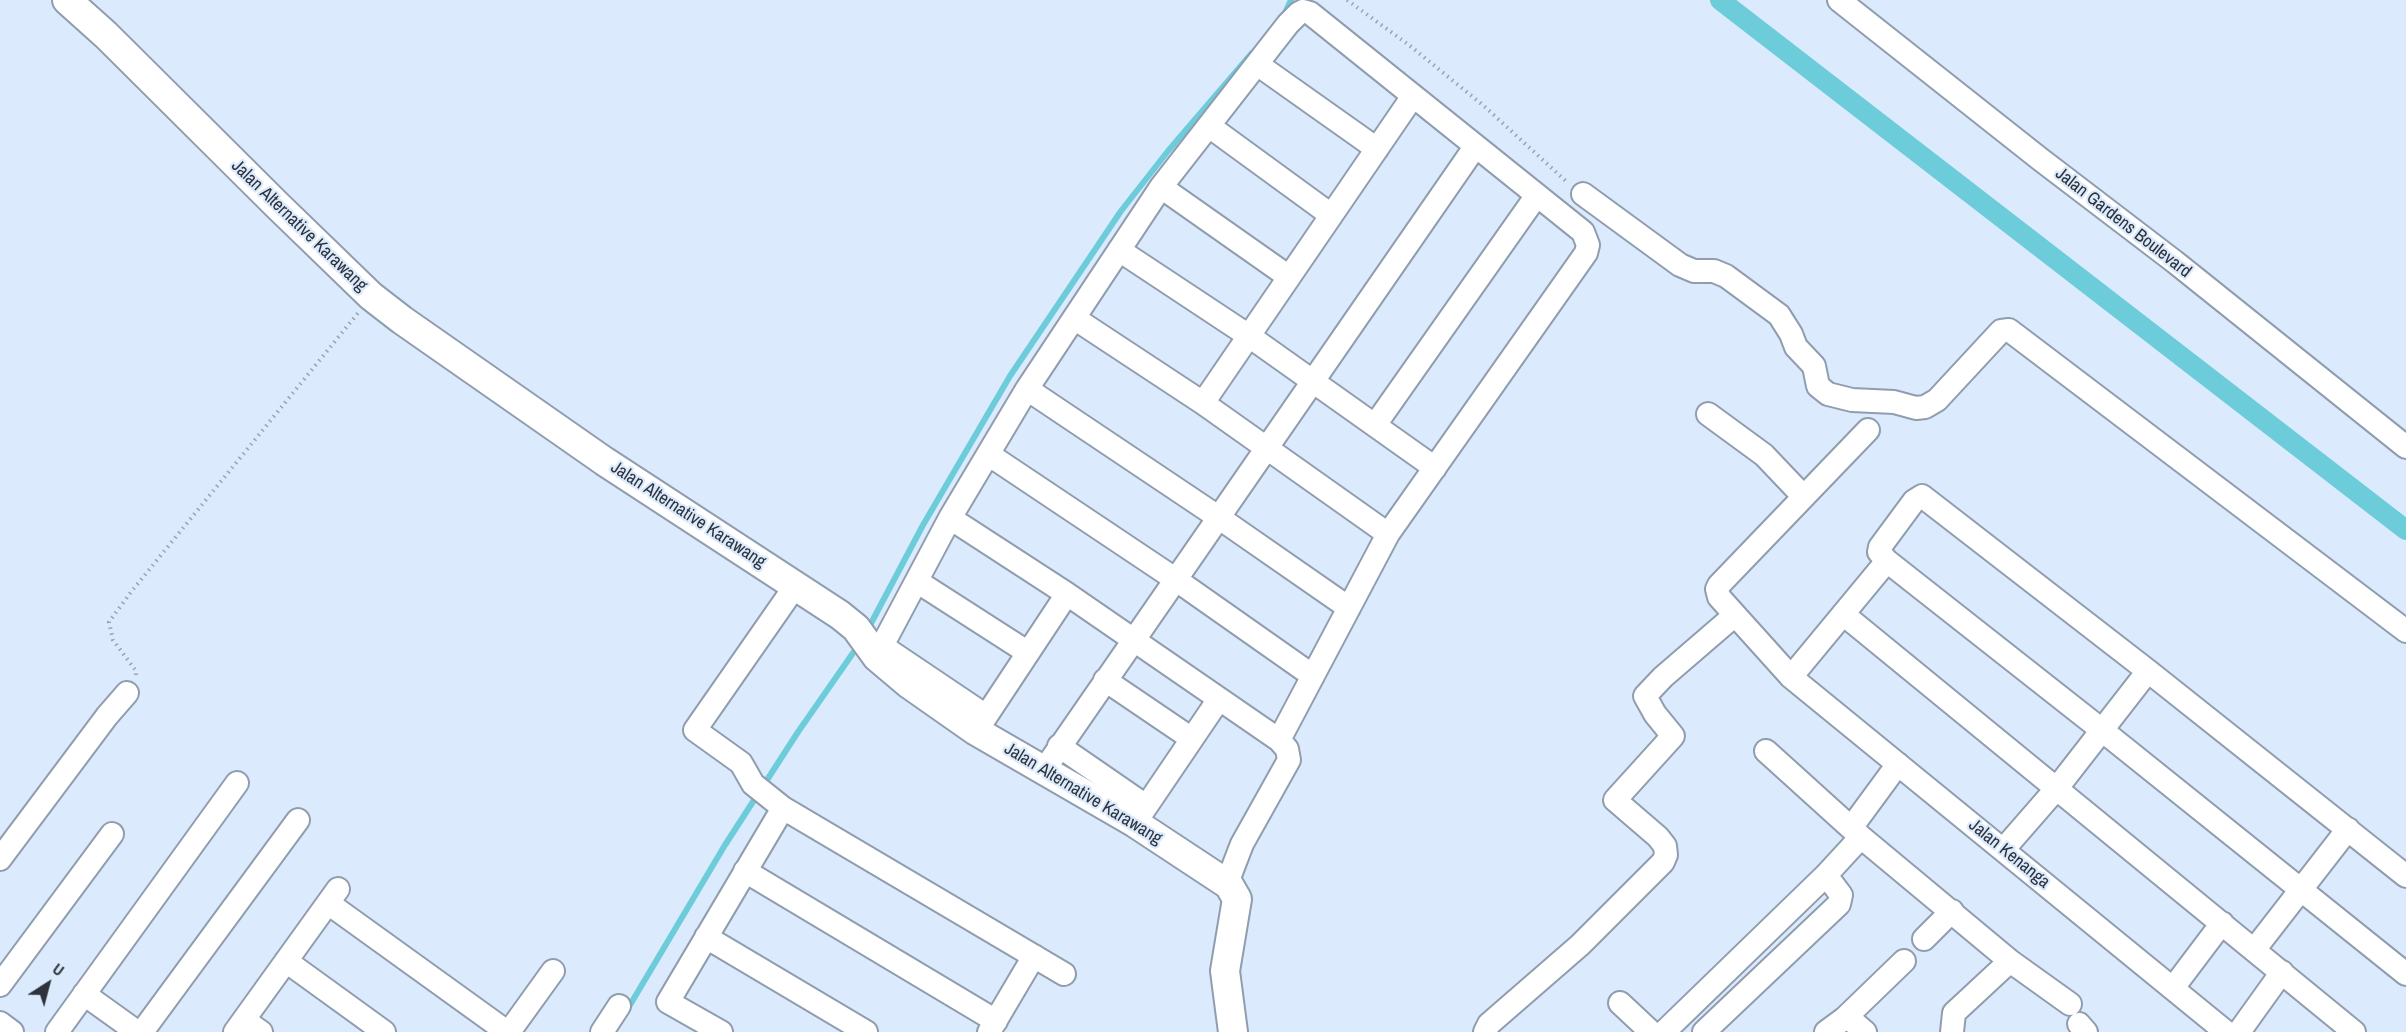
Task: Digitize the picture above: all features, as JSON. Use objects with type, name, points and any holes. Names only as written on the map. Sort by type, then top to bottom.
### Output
[{"type":"street","name":"Jalan Alternative Karawang","points":[[67,0],[106,35],[277,206],[371,296],[604,461],[848,621],[863,637],[876,657],[909,684],[981,723],[1044,770],[1140,814],[1227,883]]},
{"type":"street","name":"Jalan Gardens Boulevard","points":[[1839,0],[2175,262],[2406,447]]},
{"type":"street","points":[[1067,594],[981,723],[882,646],[950,518],[1027,389],[1161,187],[1288,24],[1306,11],[1583,232],[1588,241],[1586,253],[1388,534],[1279,740]]},
{"type":"street","points":[[1257,64],[1377,149]]},
{"type":"street","points":[[1203,403],[1413,96]]},
{"type":"street","points":[[1209,126],[1331,215]]},
{"type":"street","points":[[1044,770],[1475,147]]},
{"type":"street","points":[[1161,187],[1289,277]]},
{"type":"street","points":[[1583,194],[1680,265],[1694,271],[1714,271],[1726,276],[1779,315],[1796,347],[1814,366],[1818,386],[1828,394],[1852,400],[1894,402],[1916,408],[1924,407],[1937,400],[2001,331],[2009,330],[2406,631]]},
{"type":"street","points":[[1374,425],[1537,195]]},
{"type":"street","points":[[1119,250],[1249,336],[1435,468]]},
{"type":"street","points":[[1074,318],[1203,403],[1388,534]]},
{"type":"street","points":[[1027,389],[1349,608]]},
{"type":"street","points":[[1708,414],[1764,455],[1803,496]]},
{"type":"street","name":"Jalan Kenanga","points":[[1868,430],[1719,585],[1717,589],[1719,597],[1791,677],[2226,1032]]},
{"type":"street","points":[[988,454],[1175,579],[1313,676]]},
{"type":"street","points":[[2406,876],[2148,671],[1922,496],[1914,501],[1879,549],[1887,561],[2103,730],[2406,974]]},
{"type":"street","points":[[950,518],[1133,639],[1279,740],[1287,749],[1289,760],[1242,844],[1227,883],[1237,899],[1225,971],[1233,1032]]},
{"type":"street","points":[[1791,677],[1887,561]]},
{"type":"street","points":[[918,582],[1027,652]]},
{"type":"street","points":[[796,585],[694,730],[741,764],[759,789],[783,808],[1064,974]]},
{"type":"street","points":[[1844,614],[2354,1032]]},
{"type":"street","points":[[1485,1032],[1489,1024],[1580,945],[1663,862],[1666,855],[1665,846],[1658,837],[1615,800],[1673,736],[1655,714],[1645,696],[1663,677],[1735,615]]},
{"type":"street","points":[[2003,850],[2057,788],[2148,671]]},
{"type":"street","points":[[1105,680],[1192,739]]},
{"type":"street","points":[[0,859],[107,716],[127,693]]},
{"type":"street","points":[[1059,746],[1140,814],[1219,699]]},
{"type":"street","points":[[1766,751],[1856,832],[2078,1020]]},
{"type":"street","points":[[1664,1032],[1826,875],[1899,765]]},
{"type":"street","points":[[57,1032],[237,783]]},
{"type":"street","points":[[721,1032],[668,1002],[783,808]]},
{"type":"street","points":[[142,1032],[298,820]]},
{"type":"street","points":[[2254,950],[2348,830]]},
{"type":"street","points":[[0,985],[112,834]]},
{"type":"street","points":[[745,871],[992,1026],[1034,956]]},
{"type":"street","points":[[1704,1032],[1839,904],[1841,895],[1826,875]]},
{"type":"street","points":[[246,1028],[286,961],[333,896],[508,1032],[553,971]]},
{"type":"street","points":[[1924,939],[1952,911]]},
{"type":"street","points":[[2173,988],[2222,923]]},
{"type":"street","points":[[706,937],[866,1032]]},
{"type":"street","points":[[286,961],[384,1032]]},
{"type":"street","points":[[1826,1032],[1845,1018],[1904,961]]},
{"type":"street","points":[[1952,1032],[1954,1013],[2010,961]]},
{"type":"street","points":[[2239,1032],[2282,972]]},
{"type":"street","points":[[84,994],[137,1032]]},
{"type":"street","points":[[1620,1003],[1651,1032]]},
{"type":"street","points":[[602,1032],[619,1006]]},
{"type":"street","points":[[1845,1018],[1850,1019],[1865,1032]]},
{"type":"street","points":[[0,1023],[12,1032]]},
{"type":"path","points":[[1347,0],[1409,45],[1484,106],[1558,175],[1583,194]]},
{"type":"path","points":[[127,693],[136,679],[136,671],[113,640],[109,622],[371,296]]},
{"type":"waterway","points":[[1284,15],[1291,0]]},
{"type":"waterway","points":[[1720,0],[2406,530]]},
{"type":"waterway","points":[[868,629],[923,525],[1010,376],[1121,211],[1168,151],[1252,53]]},
{"type":"waterway","points":[[627,1010],[725,845],[798,732],[853,653]]}]
